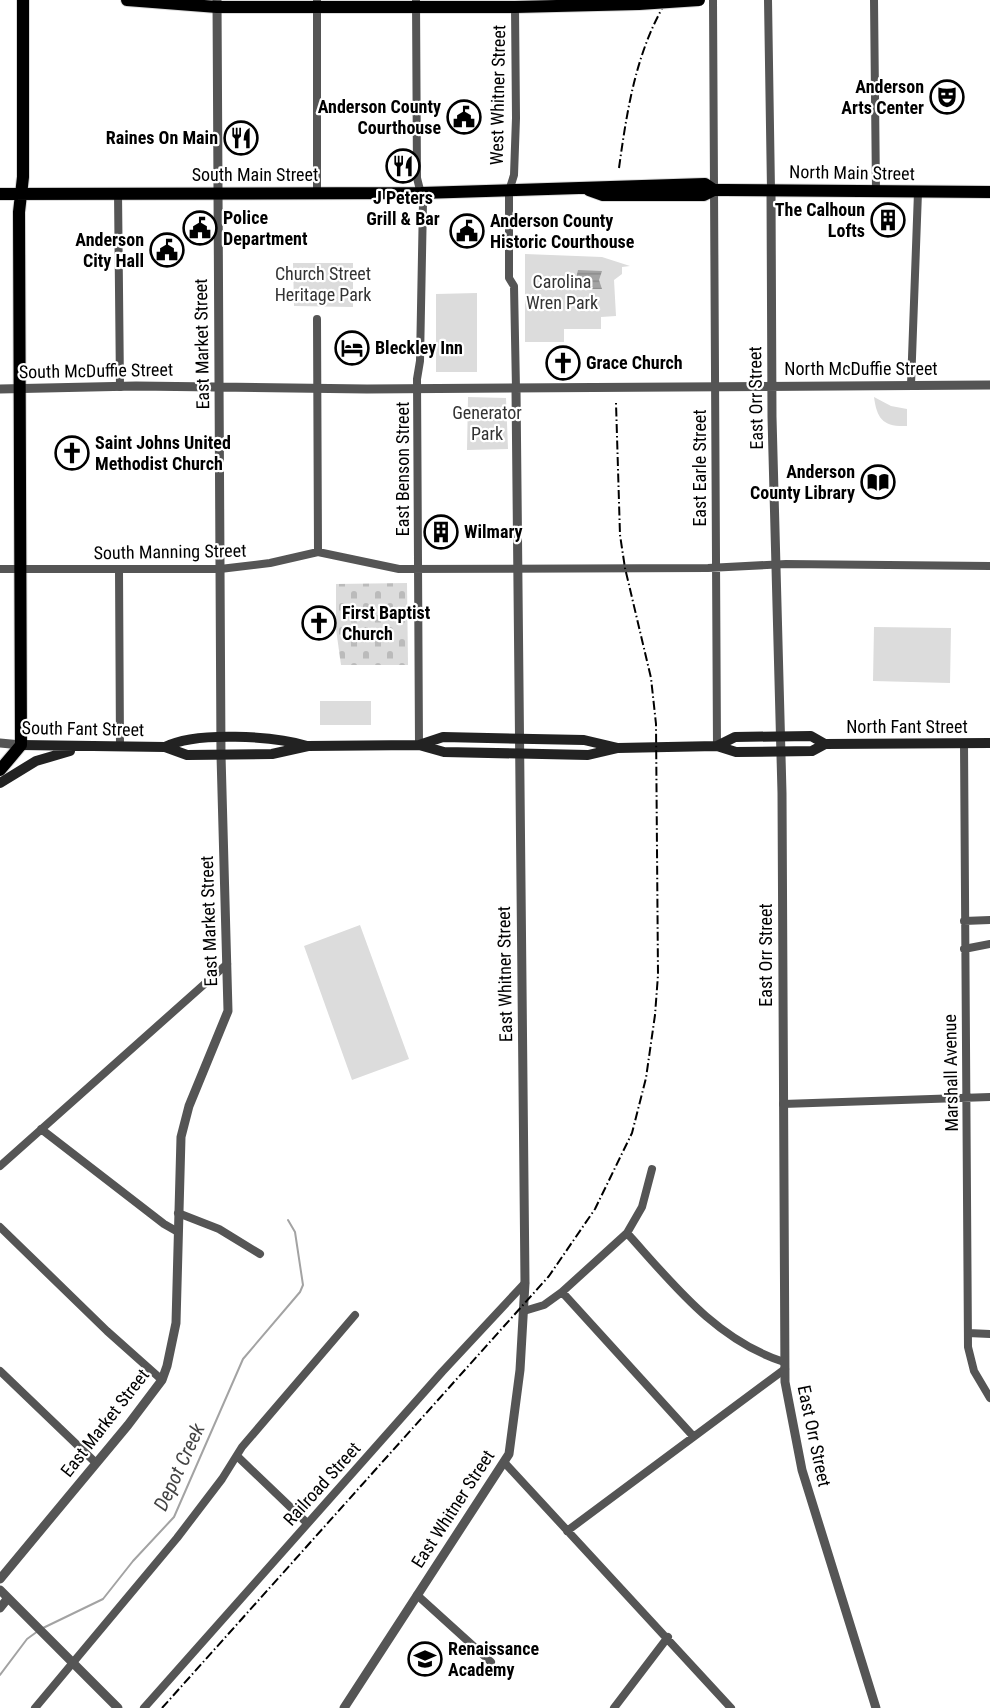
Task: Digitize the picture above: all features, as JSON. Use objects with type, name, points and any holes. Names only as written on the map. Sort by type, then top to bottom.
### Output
[{"type":"main road","points":[[0,770],[21,745],[22,0]]},
{"type":"main road","points":[[127,0],[217,4],[614,2],[639,4],[699,0]]},
{"type":"main road","name":"North Main Street","points":[[509,191],[589,190],[603,185],[705,184],[714,190],[990,192]]},
{"type":"main road","name":"South Main Street","points":[[0,194],[509,191]]},
{"type":"main road","name":"North Fant Street","points":[[717,746],[735,737],[811,736],[825,744]]},
{"type":"main road","name":"South Fant Street","points":[[419,745],[443,737],[518,739]]},
{"type":"main road","name":"South Fant Street","points":[[165,747],[185,739],[221,738],[279,739],[308,746]]},
{"type":"main road","name":"North Fant Street","points":[[518,739],[584,740],[618,748]]},
{"type":"main road","name":"North Fant Street","points":[[518,755],[588,755],[618,748],[717,746],[735,752],[812,751],[825,744],[990,743]]},
{"type":"main road","name":"South Fant Street","points":[[21,745],[88,748],[165,747],[187,754],[221,755],[272,754],[308,746],[419,745],[444,752],[518,755]]},
{"type":"main road","points":[[0,783],[36,761],[88,748]]},
{"type":"street","name":"East Earle Street","points":[[713,0],[717,746]]},
{"type":"street","points":[[768,0],[771,190]]},
{"type":"street","points":[[874,0],[876,191]]},
{"type":"street","points":[[317,3],[317,193]]},
{"type":"street","name":"East Market Street","points":[[0,1579],[162,1380],[175,1336],[181,1137],[189,1106],[225,1023],[229,998],[221,755],[217,4]]},
{"type":"street","name":"East Benson Street","points":[[416,4],[417,173],[423,208],[417,389],[419,745]]},
{"type":"street","name":"West Whitner Street","points":[[509,191],[513,175],[515,129],[515,4]]},
{"type":"street","name":"East Orr Street","points":[[771,190],[772,386],[781,751],[784,1366],[802,1470],[876,1708]]},
{"type":"street","name":"East Whitner Street","points":[[344,1708],[509,1454],[520,1370],[525,1283],[516,389],[514,286],[509,278],[509,191]]},
{"type":"street","points":[[118,192],[120,387]]},
{"type":"street","points":[[911,385],[918,192]]},
{"type":"street","points":[[317,319],[318,552]]},
{"type":"street","name":"North McDuffie Street","points":[[516,389],[990,385]]},
{"type":"street","name":"South McDuffie Street","points":[[0,389],[120,387],[516,389]]},
{"type":"street","name":"South Manning Street","points":[[0,569],[220,569],[270,563],[318,552],[384,568],[418,569],[716,568],[776,565],[990,566]]},
{"type":"street","points":[[119,569],[120,747]]},
{"type":"street","name":"South Fant Street","points":[[0,743],[21,745]]},
{"type":"street","name":"Marshall Avenue","points":[[964,743],[968,1347],[974,1371],[990,1398]]},
{"type":"street","points":[[964,921],[990,920]]},
{"type":"street","points":[[964,950],[990,944]]},
{"type":"street","points":[[0,1166],[227,964]]},
{"type":"street","points":[[783,1104],[990,1097]]},
{"type":"street","points":[[41,1129],[164,1224],[178,1232]]},
{"type":"street","points":[[524,1311],[544,1305],[562,1292],[627,1233],[642,1207],[652,1169]]},
{"type":"street","points":[[178,1213],[219,1229],[260,1254]]},
{"type":"street","points":[[0,1227],[107,1331],[162,1380]]},
{"type":"street","points":[[567,1531],[784,1366],[717,1327],[690,1302],[627,1233]]},
{"type":"street","name":"Railroad Street","points":[[144,1708],[525,1283]]},
{"type":"street","points":[[562,1292],[693,1436]]},
{"type":"street","points":[[35,1708],[177,1538],[237,1456],[355,1315]]},
{"type":"street","points":[[968,1333],[990,1334]]},
{"type":"street","points":[[0,1371],[96,1463]]},
{"type":"street","points":[[237,1456],[308,1523]]},
{"type":"street","points":[[504,1462],[668,1637],[731,1708]]},
{"type":"street","points":[[0,1590],[118,1708]]},
{"type":"street","points":[[417,1595],[491,1662]]},
{"type":"street","points":[[0,1608],[8,1598]]},
{"type":"street","points":[[614,1708],[668,1637]]},
{"type":"green space","name":"Carolina Wren Park","points":[[525,254],[602,257],[630,266],[622,267],[622,274],[614,280],[616,316],[601,317],[601,329],[564,329],[564,342],[525,342]]},
{"type":"green space","name":"Church Street Heritage Park","points":[[293,263],[353,263],[353,307],[294,306]]},
{"type":"green space","points":[[477,293],[477,372],[436,372],[436,294]]},
{"type":"green space","name":"Generator Park","points":[[468,397],[506,398],[508,449],[467,450]]},
{"type":"green space","points":[[874,397],[891,406],[907,409],[907,426],[892,425],[883,420],[877,411]]},
{"type":"green space","points":[[407,583],[408,665],[341,665],[336,629],[336,584]]},
{"type":"green space","points":[[874,627],[951,628],[950,683],[873,681]]},
{"type":"green space","points":[[320,701],[371,701],[371,725],[320,725]]},
{"type":"green space","points":[[360,925],[409,1059],[352,1080],[304,946]]},
{"type":"shaded area","points":[[578,270],[602,271],[599,280],[602,289],[577,289],[575,282]]},
{"type":"waterway","name":"Depot Creek","points":[[43,1628],[103,1599],[133,1561],[174,1517],[243,1359],[300,1292],[303,1285],[295,1232],[288,1220]]},
{"type":"waterway","name":"Depot Creek","points":[[0,1675],[27,1639],[38,1631]]},
{"type":"railway","points":[[619,168],[634,81],[656,19],[667,0]]},
{"type":"railway","points":[[162,1708],[549,1276],[595,1209],[632,1133],[646,1078],[658,975],[656,724],[651,678],[625,568],[620,535],[616,403]]},
{"type":"place","name":"Anderson Arts Center","points":[[947,97]]},
{"type":"place","name":"Anderson County Courthouse","points":[[464,117]]},
{"type":"place","name":"Raines On Main","points":[[241,138]]},
{"type":"place","name":"J Peters Grill & Bar","points":[[403,166]]},
{"type":"place","name":"The Calhoun Lofts","points":[[888,220]]},
{"type":"place","name":"Police Department","points":[[200,228]]},
{"type":"place","name":"Anderson County Historic Courthouse","points":[[467,231]]},
{"type":"place","name":"Anderson City Hall","points":[[167,250]]},
{"type":"place","name":"Bleckley Inn","points":[[352,348]]},
{"type":"place","name":"Grace Church","points":[[563,363]]},
{"type":"place","name":"Saint Johns United Methodist Church","points":[[72,453]]},
{"type":"place","name":"Anderson County Library","points":[[878,482]]},
{"type":"place","name":"Wilmary","points":[[441,532]]},
{"type":"place","name":"First Baptist Church","points":[[319,623]]},
{"type":"place","name":"Renaissance Academy","points":[[425,1659]]}]
